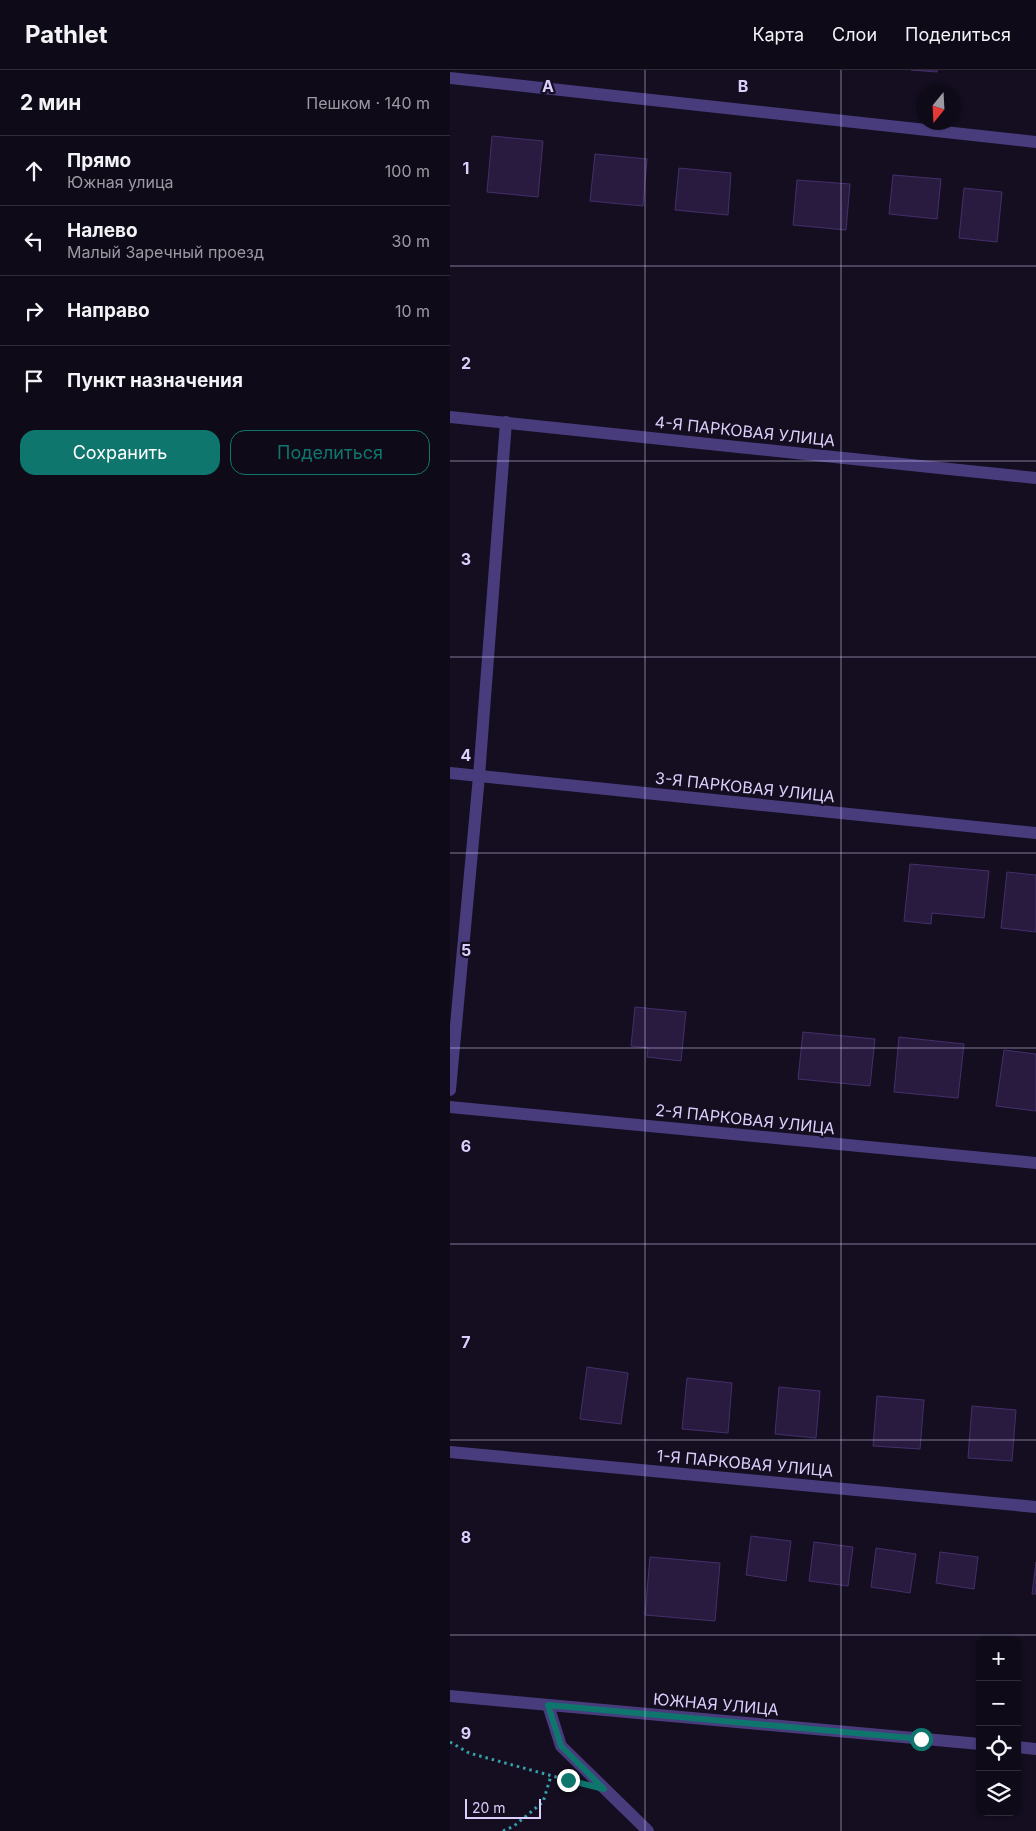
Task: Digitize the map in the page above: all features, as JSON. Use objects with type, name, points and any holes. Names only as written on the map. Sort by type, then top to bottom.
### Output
[{"type":"street","points":[[450,78],[1036,142]]},
{"type":"street","name":"4-Я ПАРКОВАЯ УЛИЦА","points":[[450,417],[1036,478]]},
{"type":"street","points":[[450,1090],[479,776],[506,422]]},
{"type":"street","name":"3-Я ПАРКОВАЯ УЛИЦА","points":[[450,773],[1036,833]]},
{"type":"street","name":"2-Я ПАРКОВАЯ УЛИЦА","points":[[450,1107],[1036,1163]]},
{"type":"street","name":"1-Я ПАРКОВАЯ УЛИЦА","points":[[450,1452],[1036,1507]]},
{"type":"street","name":"ЮЖНАЯ УЛИЦА","points":[[450,1696],[976,1744]]},
{"type":"street","points":[[548,1705],[561,1746],[648,1831]]},
{"type":"street","points":[[1021,1747],[1036,1749]]},
{"type":"path","points":[[450,1742],[469,1753],[568,1780]]},
{"type":"path","points":[[503,1831],[514,1826],[543,1802],[550,1776]]},
{"type":"building","points":[[911,70],[937,70],[937,72]]},
{"type":"building","points":[[492,136],[543,141],[538,197],[487,192]]},
{"type":"building","points":[[595,154],[647,159],[643,206],[590,201]]},
{"type":"building","points":[[679,168],[731,173],[728,215],[675,210]]},
{"type":"building","points":[[893,175],[941,179],[937,219],[889,214]]},
{"type":"building","points":[[797,180],[850,184],[846,230],[793,225]]},
{"type":"building","points":[[964,188],[1002,192],[997,242],[959,238]]},
{"type":"building","points":[[910,864],[989,871],[984,918],[932,913],[931,924],[904,921]]},
{"type":"building","points":[[1007,872],[1036,875],[1036,932],[1001,928]]},
{"type":"building","points":[[635,1007],[686,1012],[681,1061],[647,1057],[648,1048],[631,1046]]},
{"type":"building","points":[[803,1032],[875,1039],[870,1086],[798,1079]]},
{"type":"building","points":[[899,1037],[964,1044],[958,1098],[894,1092]]},
{"type":"building","points":[[1004,1050],[1036,1054],[1036,1111],[996,1106]]},
{"type":"building","points":[[587,1367],[628,1373],[621,1424],[580,1419]]},
{"type":"building","points":[[687,1378],[732,1383],[728,1433],[682,1429]]},
{"type":"building","points":[[779,1387],[820,1391],[816,1438],[775,1434]]},
{"type":"building","points":[[877,1396],[924,1400],[920,1449],[873,1446]]},
{"type":"building","points":[[972,1406],[1016,1410],[1012,1461],[968,1458]]},
{"type":"building","points":[[751,1536],[791,1541],[786,1581],[746,1575]]},
{"type":"building","points":[[814,1542],[853,1547],[848,1586],[809,1581]]},
{"type":"building","points":[[876,1548],[916,1554],[910,1593],[871,1587]]},
{"type":"building","points":[[940,1552],[978,1557],[974,1589],[936,1583]]},
{"type":"building","points":[[650,1557],[720,1563],[715,1621],[645,1615]]},
{"type":"building","points":[[1036,1562],[1036,1594],[1032,1594]]},
{"type":"route","points":[[568,1780],[604,1789],[561,1746],[548,1705],[921,1739]]}]
